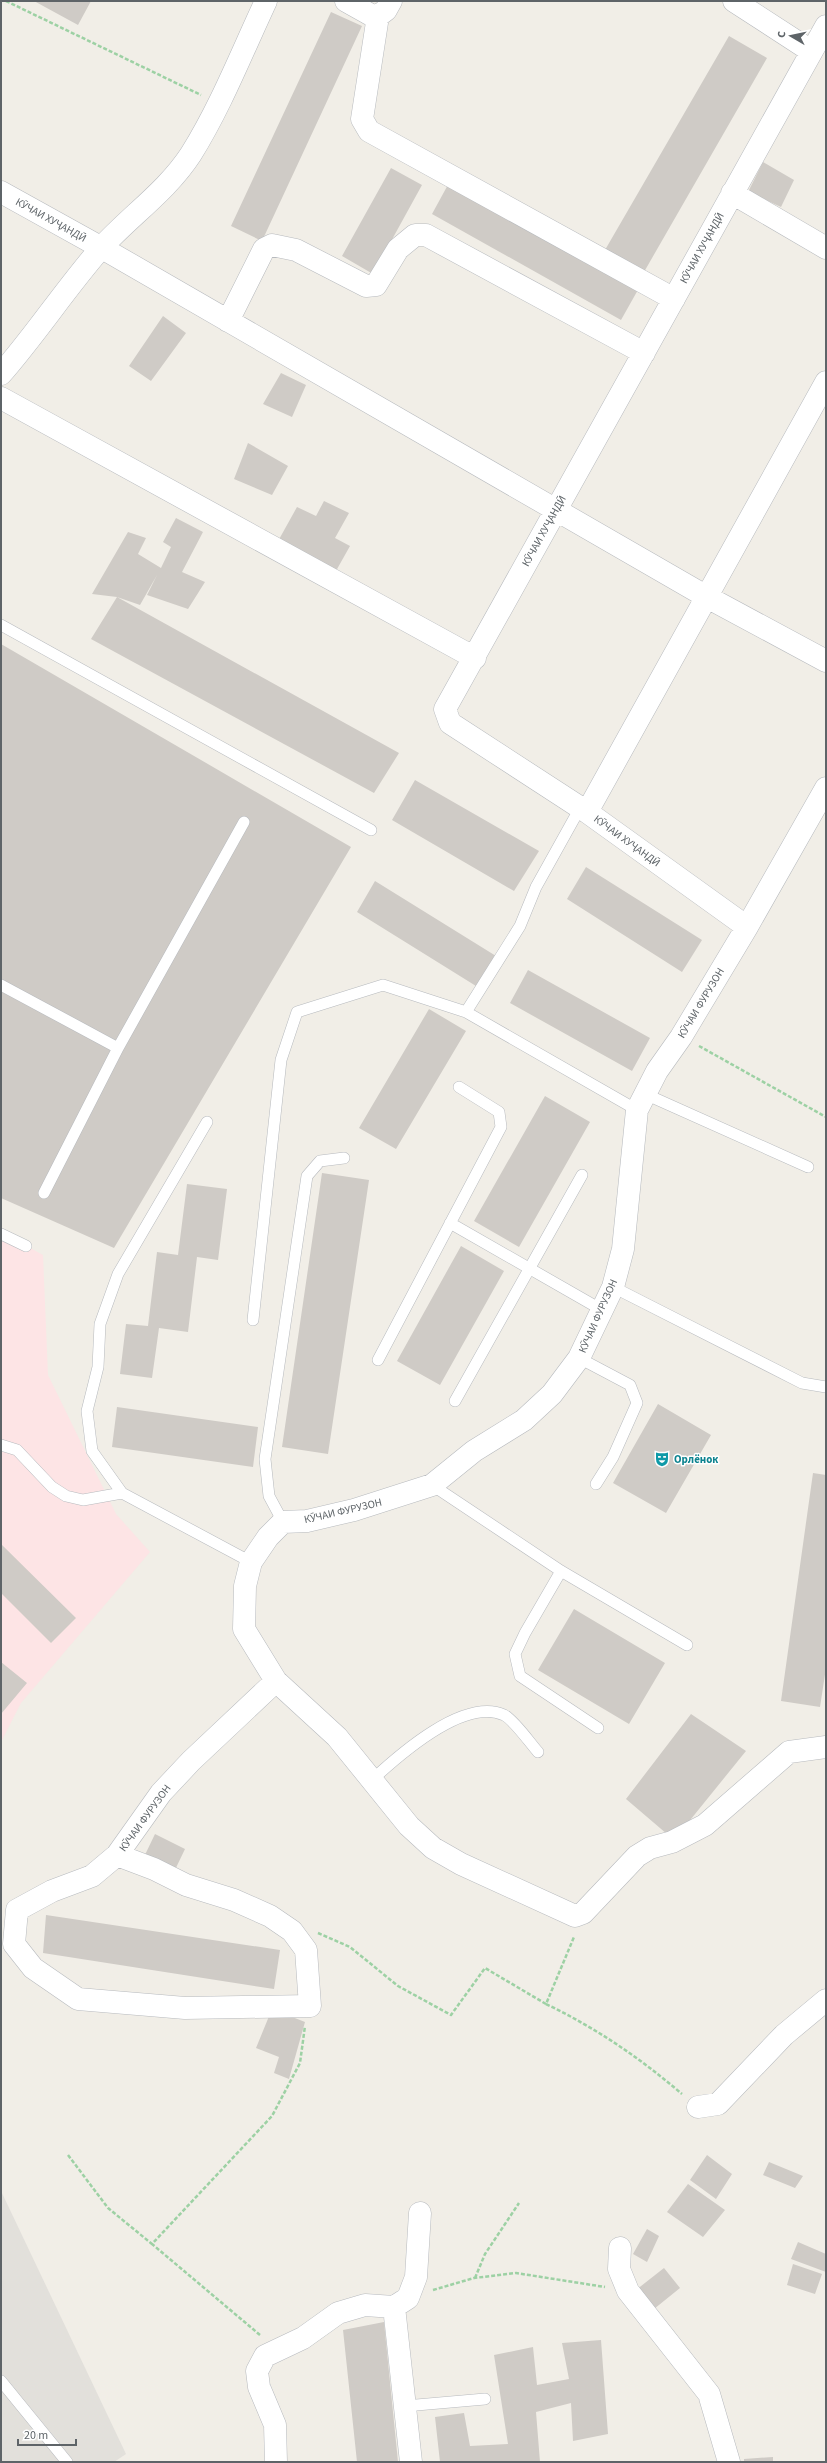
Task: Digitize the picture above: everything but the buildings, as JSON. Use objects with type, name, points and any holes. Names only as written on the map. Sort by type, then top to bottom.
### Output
[{"type":"street","points":[[1,374],[30,340],[102,248],[167,185],[191,154],[218,104],[266,1]]},
{"type":"street","points":[[346,1],[371,15],[384,9]]},
{"type":"street","points":[[734,1],[811,51]]},
{"type":"street","points":[[384,9],[362,119],[370,131],[674,299]]},
{"type":"street","name":"КӮЧАИ ХУҶАНДӢ","points":[[747,927],[583,810],[450,723],[445,709],[475,658],[555,510],[826,26]]},
{"type":"street","name":"КӮЧАИ ХУҶАНДӢ","points":[[1,192],[102,248],[706,597],[826,661]]},
{"type":"street","points":[[732,193],[826,248]]},
{"type":"street","points":[[228,321],[264,250],[272,245],[296,250],[366,286],[376,285],[398,249],[415,235],[426,235],[644,353]]},
{"type":"street","points":[[583,810],[706,597],[826,382]]},
{"type":"street","points":[[1,398],[475,658]]},
{"type":"street","name":"КӮЧАИ ФУРУЗОН","points":[[283,1522],[307,1521],[354,1510],[432,1485],[474,1451],[524,1420],[552,1394],[579,1358],[613,1286],[623,1249],[641,1102],[657,1071],[681,1037],[747,927],[826,788]]},
{"type":"street","points":[[283,1522],[268,1537],[251,1562],[245,1586],[244,1629],[276,1681],[337,1737],[409,1826],[433,1848],[461,1864],[575,1916],[583,1913],[637,1856],[650,1848],[672,1842],[705,1825],[789,1752],[826,1746]]},
{"type":"street","name":"КӮЧАИ ФУРУЗОН","points":[[276,1681],[160,1793],[117,1855],[92,1876],[52,1891],[17,1910],[14,1944],[33,1968],[78,1999],[185,2008],[310,2006]]},
{"type":"street","points":[[117,1855],[154,1869],[186,1885],[234,1900],[270,1916],[292,1931],[306,1950],[310,2006]]},
{"type":"street","points":[[698,2107],[718,2104],[784,2035],[826,2000]]},
{"type":"street","points":[[411,2462],[405,2406],[401,2303],[416,2277],[420,2213]]},
{"type":"street","points":[[620,2248],[619,2269],[628,2291],[709,2394],[729,2462]]},
{"type":"street","points":[[276,2462],[275,2425],[259,2387],[257,2371],[265,2356],[303,2338],[338,2313],[365,2305],[401,2303]]},
{"type":"lane","points":[[1,625],[371,830]]},
{"type":"lane","points":[[466,1012],[520,926],[536,887],[583,810]]},
{"type":"lane","points":[[44,1193],[118,1048],[244,822]]},
{"type":"lane","points":[[1,985],[118,1048]]},
{"type":"lane","points":[[253,1320],[281,1060],[297,1012],[383,985],[466,1012],[641,1102],[808,1167]]},
{"type":"lane","points":[[378,1360],[501,1127],[499,1112],[459,1087]]},
{"type":"lane","points":[[207,1122],[118,1274],[100,1324],[98,1367],[87,1411],[92,1451],[122,1493],[251,1562]]},
{"type":"lane","points":[[283,1522],[269,1496],[265,1459],[307,1176],[320,1161],[344,1158]]},
{"type":"lane","points":[[455,1401],[582,1175]]},
{"type":"lane","points":[[450,1223],[602,1310]]},
{"type":"lane","points":[[1,1234],[26,1246]]},
{"type":"lane","points":[[613,1286],[802,1383],[826,1387]]},
{"type":"lane","points":[[579,1358],[630,1385],[637,1403],[613,1457],[596,1484]]},
{"type":"lane","points":[[1,1445],[17,1450],[52,1487],[66,1496],[83,1500],[122,1493]]},
{"type":"lane","points":[[432,1485],[561,1571],[687,1645]]},
{"type":"lane","points":[[561,1571],[525,1633],[516,1654],[520,1676],[598,1728]]},
{"type":"lane","points":[[372,1780],[391,1762],[426,1736],[470,1714],[490,1713],[505,1716],[538,1752]]},
{"type":"lane","points":[[1,2380],[67,2462]]},
{"type":"lane","points":[[405,2406],[485,2398]]},
{"type":"path","points":[[6,1],[218,104]]},
{"type":"path","points":[[681,1037],[826,1117]]},
{"type":"path","points":[[546,2004],[583,1913]]},
{"type":"path","points":[[292,1931],[323,1933],[350,1947],[398,1986],[451,2015],[485,1968],[546,2004],[584,2022],[646,2063],[698,2107]]},
{"type":"path","points":[[152,2244],[272,2116],[300,2063],[310,2006]]},
{"type":"path","points":[[68,2155],[108,2208],[278,2350]]},
{"type":"path","points":[[474,2278],[485,2254],[519,2202]]},
{"type":"path","points":[[401,2303],[474,2278],[516,2273],[628,2291]]},
{"type":"shaded area","points":[[1,1232],[43,1255],[48,1375],[116,1514],[150,1552],[21,1703],[1,1742]]},
{"type":"shaded area","points":[[1,2191],[126,2454],[114,2462],[1,2462]]},
{"type":"place","name":"Орлёнок","points":[[662,1459]]}]
